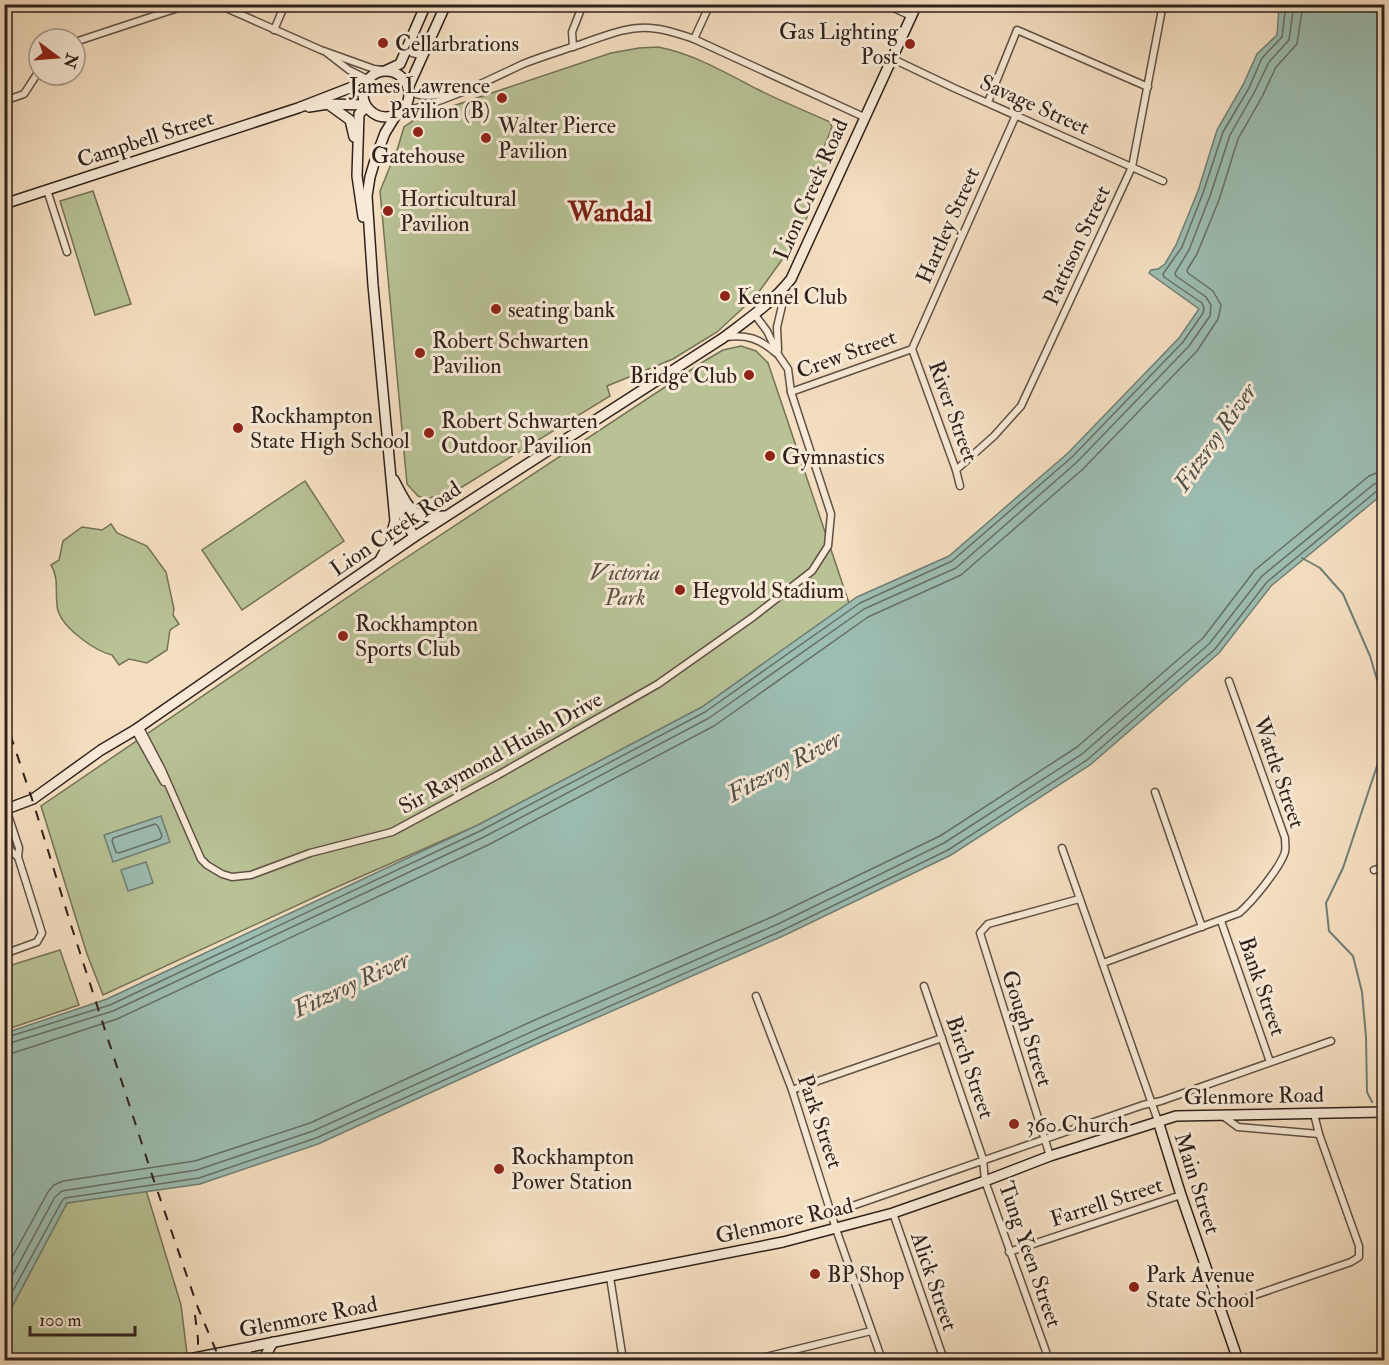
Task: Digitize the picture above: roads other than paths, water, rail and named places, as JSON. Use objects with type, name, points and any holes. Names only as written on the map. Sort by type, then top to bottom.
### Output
[{"type":"street","points":[[87,38],[190,4]]},
{"type":"street","points":[[217,4],[321,50],[374,69],[398,74],[406,82],[409,90],[418,96],[429,97],[459,92]]},
{"type":"street","points":[[274,30],[285,4]]},
{"type":"street","points":[[426,4],[400,64],[371,75],[366,81],[363,90],[366,106],[371,112],[383,117],[421,108],[525,64],[617,32],[639,28],[672,31],[694,39],[864,117]]},
{"type":"street","points":[[378,562],[389,544],[394,527],[367,196],[370,177],[381,143],[407,103],[409,90],[422,56],[446,4]]},
{"type":"street","points":[[573,47],[572,32],[583,4]]},
{"type":"street","points":[[694,39],[710,4]]},
{"type":"street","points":[[885,4],[911,16]]},
{"type":"street","name":"Lion Creek Road","points":[[5,808],[37,797],[101,750],[137,728],[414,537],[723,338],[755,315],[783,290],[791,279],[917,4]]},
{"type":"street","name":"Pattison Street","points":[[956,470],[994,436],[1021,406],[1132,166],[1163,4]]},
{"type":"street","points":[[988,102],[1017,30],[1148,87]]},
{"type":"street","points":[[408,46],[412,53],[422,56]]},
{"type":"street","points":[[321,50],[366,81]]},
{"type":"street","name":"Savage Street","points":[[893,59],[1163,181]]},
{"type":"street","name":"Campbell Street","points":[[4,204],[298,108],[366,81]]},
{"type":"street","points":[[4,101],[24,94],[29,87]]},
{"type":"street","points":[[328,104],[350,120],[353,129],[357,176],[373,285]]},
{"type":"street","name":"Campbell Street","points":[[298,108],[328,104],[366,106]]},
{"type":"street","points":[[357,176],[359,114],[366,106]]},
{"type":"street","name":"Hartley Street","points":[[912,349],[1016,115]]},
{"type":"street","points":[[47,190],[67,252]]},
{"type":"street","points":[[778,356],[777,327],[783,290]]},
{"type":"street","points":[[755,315],[767,331],[778,356]]},
{"type":"street","points":[[723,338],[749,336],[764,342],[788,369],[791,392]]},
{"type":"street","name":"Crew Street","points":[[791,392],[912,349]]},
{"type":"street","name":"River Street","points":[[912,349],[960,486]]},
{"type":"street","name":"Sir Raymond Huish Drive","points":[[137,728],[174,797],[201,859],[218,872],[232,877],[251,875],[310,853],[387,834],[498,775],[663,681],[753,617],[812,571],[824,554],[831,533],[831,514],[791,392]]},
{"type":"street","points":[[391,475],[406,504],[413,512],[429,518],[448,515]]},
{"type":"street","points":[[391,475],[402,513],[414,537]]},
{"type":"street","name":"Wattle Street","points":[[1221,921],[1239,913],[1249,905],[1282,860],[1286,849],[1280,823],[1229,681]]},
{"type":"street","points":[[1155,792],[1202,927]]},
{"type":"street","points":[[4,954],[37,942],[42,933],[5,808]]},
{"type":"street","points":[[4,830],[11,851],[18,857]]},
{"type":"street","name":"Main Street","points":[[1062,848],[1152,1103],[1180,1195],[1238,1360]]},
{"type":"street","points":[[1374,870],[1384,867]]},
{"type":"street","name":"Gough Street","points":[[1050,1156],[980,933],[988,924],[1079,899]]},
{"type":"street","points":[[1103,963],[1221,921]]},
{"type":"street","name":"Bank Street","points":[[1221,921],[1270,1062]]},
{"type":"street","name":"Birch Street","points":[[924,986],[983,1159]]},
{"type":"street","name":"Park Street","points":[[756,996],[792,1090],[836,1229],[882,1360]]},
{"type":"street","points":[[792,1090],[942,1038]]},
{"type":"street","points":[[832,1213],[983,1159],[1331,1041]]},
{"type":"street","name":"Glenmore Road","points":[[184,1360],[213,1357],[273,1342],[610,1277],[836,1229],[892,1213],[1050,1156],[1181,1115],[1384,1112]]},
{"type":"street","points":[[1220,1307],[1351,1262],[1359,1257],[1359,1246],[1314,1114]]},
{"type":"street","points":[[1223,1116],[1238,1127],[1319,1134]]},
{"type":"street","name":"Tung Yeen Street","points":[[983,1159],[986,1181],[1049,1360]]},
{"type":"street","name":"Farrell Street","points":[[1010,1252],[1180,1195]]},
{"type":"street","name":"Alick Street","points":[[892,1213],[944,1360]]},
{"type":"street","points":[[610,1277],[623,1360]]},
{"type":"street","points":[[753,1360],[871,1331]]},
{"type":"street","points":[[263,1360],[273,1342]]},
{"type":"street","points":[[246,1348],[252,1360]]},
{"type":"water","name":"Fitzroy River","points":[[1282,4],[1384,5],[1384,493],[1271,586],[1219,653],[1090,765],[951,855],[783,936],[546,1040],[318,1144],[200,1184],[67,1203],[5,1320],[5,1033],[107,999],[478,825],[702,707],[857,597],[949,556],[1068,453],[1179,338],[1199,309],[1149,273],[1165,264],[1176,245],[1198,191],[1217,130],[1243,85],[1257,54],[1277,35],[1279,8]]},
{"type":"water","points":[[161,816],[170,842],[113,862],[104,835]]},
{"type":"water","points":[[146,862],[153,883],[128,891],[121,870]]},
{"type":"waterway","points":[[1302,558],[1320,568],[1343,594],[1370,656],[1383,700],[1384,730]]},
{"type":"waterway","points":[[1372,1102],[1367,1092],[1362,992],[1353,956],[1329,931],[1326,903],[1343,868],[1384,745]]},
{"type":"railway","points":[[4,716],[153,1178],[198,1308],[220,1360]]},
{"type":"railway","points":[[195,1315],[198,1360]]},
{"type":"place","name":"Cellarbrations","points":[[383,43]]},
{"type":"place","name":"Gas Lighting Post","points":[[910,44]]},
{"type":"place","name":"James Lawrence Pavilion (B)","points":[[502,98]]},
{"type":"place","name":"Gatehouse","points":[[418,132]]},
{"type":"place","name":"Walter Pierce Pavilion","points":[[486,138]]},
{"type":"place","name":"Horticultural Pavilion","points":[[388,211]]},
{"type":"place","name":"Kennel Club","points":[[725,296]]},
{"type":"place","name":"seating bank","points":[[496,309]]},
{"type":"place","name":"Robert Schwarten Pavilion","points":[[420,353]]},
{"type":"place","name":"Bridge Club","points":[[749,375]]},
{"type":"place","name":"Rockhampton State High School","points":[[238,428]]},
{"type":"place","name":"Robert Schwarten Outdoor Pavilion","points":[[429,433]]},
{"type":"place","name":"Gymnastics","points":[[770,456]]},
{"type":"place","name":"Hegvold Stadium","points":[[680,590]]},
{"type":"place","name":"Rockhampton Sports Club","points":[[343,636]]},
{"type":"place","name":"360 Church","points":[[1014,1124]]},
{"type":"place","name":"Rockhampton Power Station","points":[[499,1169]]},
{"type":"place","name":"BP Shop","points":[[815,1274]]},
{"type":"place","name":"Park Avenue State School","points":[[1134,1287]]},
{"type":"district","name":"Wandal","points":[[610,211]]},
{"type":"park label","name":"Victoria Park","points":[[625,584]]}]
